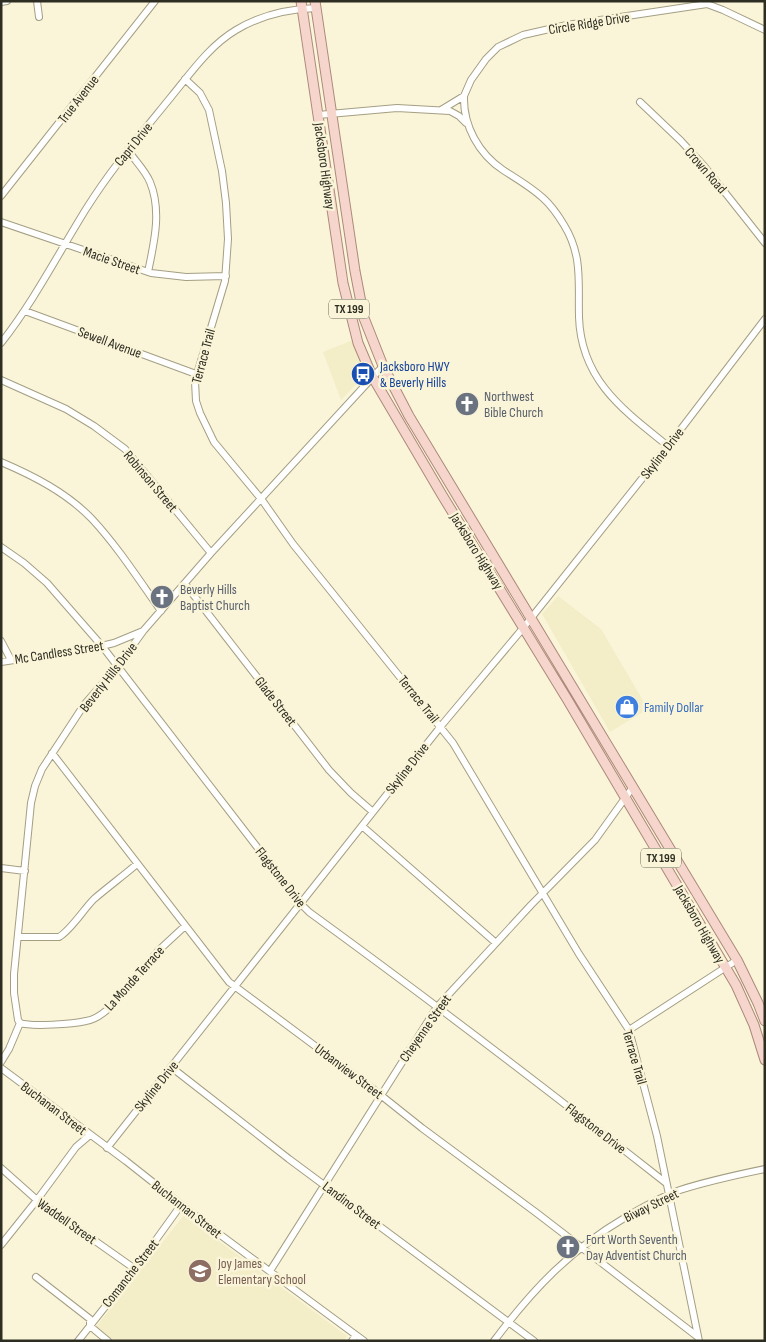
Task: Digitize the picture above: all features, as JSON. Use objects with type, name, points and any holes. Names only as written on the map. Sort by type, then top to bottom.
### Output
[{"type":"main road","name":"Jacksboro Highway","points":[[302,5],[346,301],[358,343],[372,376],[442,496],[524,627],[668,869],[721,969],[744,1001],[765,1060]]},
{"type":"main road","name":"Jacksboro Highway","points":[[315,5],[354,271],[364,318],[383,366],[409,416],[736,960],[765,1021]]},
{"type":"main road","points":[[442,496],[454,489]]},
{"type":"main road","points":[[668,869],[678,863]]},
{"type":"street","points":[[1,2],[7,1]]},
{"type":"street","points":[[37,1],[39,17]]},
{"type":"street","points":[[698,1],[723,10],[765,30]]},
{"type":"street","name":"True Avenue","points":[[1,196],[153,2]]},
{"type":"street","name":"Circle Ridge Drive","points":[[464,96],[471,80],[498,46],[523,35],[567,25],[707,4]]},
{"type":"street","name":"Capri Drive","points":[[1,343],[25,311],[112,170],[214,47],[236,30],[269,14],[302,5],[315,5]]},
{"type":"street","name":"Terrace Trail","points":[[185,80],[200,93],[209,110],[222,171],[228,238],[226,276],[194,381],[196,401],[214,442],[262,500],[293,544],[453,743],[579,954],[629,1030],[657,1136],[699,1339]]},
{"type":"street","points":[[441,110],[464,96]]},
{"type":"street","points":[[464,96],[467,124],[476,142],[490,160],[544,198],[565,226],[579,262],[579,318],[581,334],[588,360],[599,382],[633,420],[668,446]]},
{"type":"street","name":"Crown Road","points":[[640,102],[704,166],[765,243]]},
{"type":"street","points":[[318,116],[397,108],[441,110],[450,111],[467,124]]},
{"type":"street","points":[[128,150],[147,177],[155,203],[156,226],[148,272]]},
{"type":"street","name":"Macie Street","points":[[1,222],[148,272],[186,277],[226,276]]},
{"type":"street","name":"Sewell Avenue","points":[[25,311],[196,374]]},
{"type":"street","name":"Skyline Drive","points":[[107,1148],[440,726],[524,627],[668,446],[765,319]]},
{"type":"street","name":"Beverly Hills Drive","points":[[20,1022],[18,1020],[14,994],[18,937],[27,839],[35,786],[42,769],[84,705],[118,666],[144,630],[383,366]]},
{"type":"street","name":"Robinson Street","points":[[1,380],[66,409],[94,426],[125,449],[211,554]]},
{"type":"street","points":[[1,462],[27,473],[56,490],[84,512],[112,543],[161,611]]},
{"type":"street","name":"Flagstone Drive","points":[[1,547],[24,563],[47,583],[102,646],[301,904],[567,1105],[666,1183]]},
{"type":"street","name":"Glade Street","points":[[185,584],[329,770],[340,783],[373,812]]},
{"type":"street","name":"Mc Candless Street","points":[[1,662],[102,646],[144,630]]},
{"type":"street","points":[[1,641],[11,660]]},
{"type":"street","name":"Urbanview Street","points":[[52,753],[185,926],[235,987],[381,1095],[699,1339]]},
{"type":"street","name":"Cheyenne Street","points":[[270,1271],[437,1007],[595,840],[633,787]]},
{"type":"street","points":[[362,826],[496,943]]},
{"type":"street","points":[[18,937],[59,937],[95,898],[138,864]]},
{"type":"street","points":[[1,868],[25,871]]},
{"type":"street","name":"La Monde Terrace","points":[[20,1022],[29,1025],[47,1025],[86,1021],[96,1018],[107,1010],[158,950],[185,926]]},
{"type":"street","points":[[629,1030],[736,960]]},
{"type":"street","points":[[1,1062],[9,1049],[20,1022]]},
{"type":"street","name":"Buchanan Street","points":[[1,1068],[107,1148]]},
{"type":"street","name":"Landino Street","points":[[171,1068],[534,1341]]},
{"type":"street","points":[[1,1245],[37,1200],[76,1146],[90,1135]]},
{"type":"street","name":"Buchannan Street","points":[[107,1148],[364,1341]]},
{"type":"street","name":"Waddell Street","points":[[1,1168],[37,1200],[135,1269]]},
{"type":"street","name":"Biway Street","points":[[494,1341],[540,1284],[581,1247],[606,1229],[646,1205],[669,1195],[730,1176],[765,1168]]},
{"type":"street","name":"Comanche Street","points":[[78,1341],[135,1269],[181,1205]]},
{"type":"street","points":[[36,1277],[90,1319],[90,1326],[108,1341]]},
{"type":"street","points":[[352,1341],[356,1335]]},
{"type":"shaded area","points":[[353,340],[365,375],[341,400],[323,352]]},
{"type":"shaded area","points":[[558,596],[601,629],[648,709],[610,732],[542,614]]},
{"type":"shaded area","name":"Joy James Elementary School","points":[[184,1215],[347,1336],[344,1341],[114,1341],[96,1327]]},
{"type":"place","name":"Jacksboro HWY & Beverly Hills","points":[[363,374]]},
{"type":"place","name":"Northwest Bible Church","points":[[467,404]]},
{"type":"place","name":"Beverly Hills Baptist Church","points":[[162,597]]},
{"type":"place","name":"Family Dollar","points":[[627,707]]},
{"type":"place","name":"Fort Worth Seventh Day Adventist Church","points":[[568,1247]]},
{"type":"place","name":"Joy James Elementary School","points":[[200,1271]]}]
